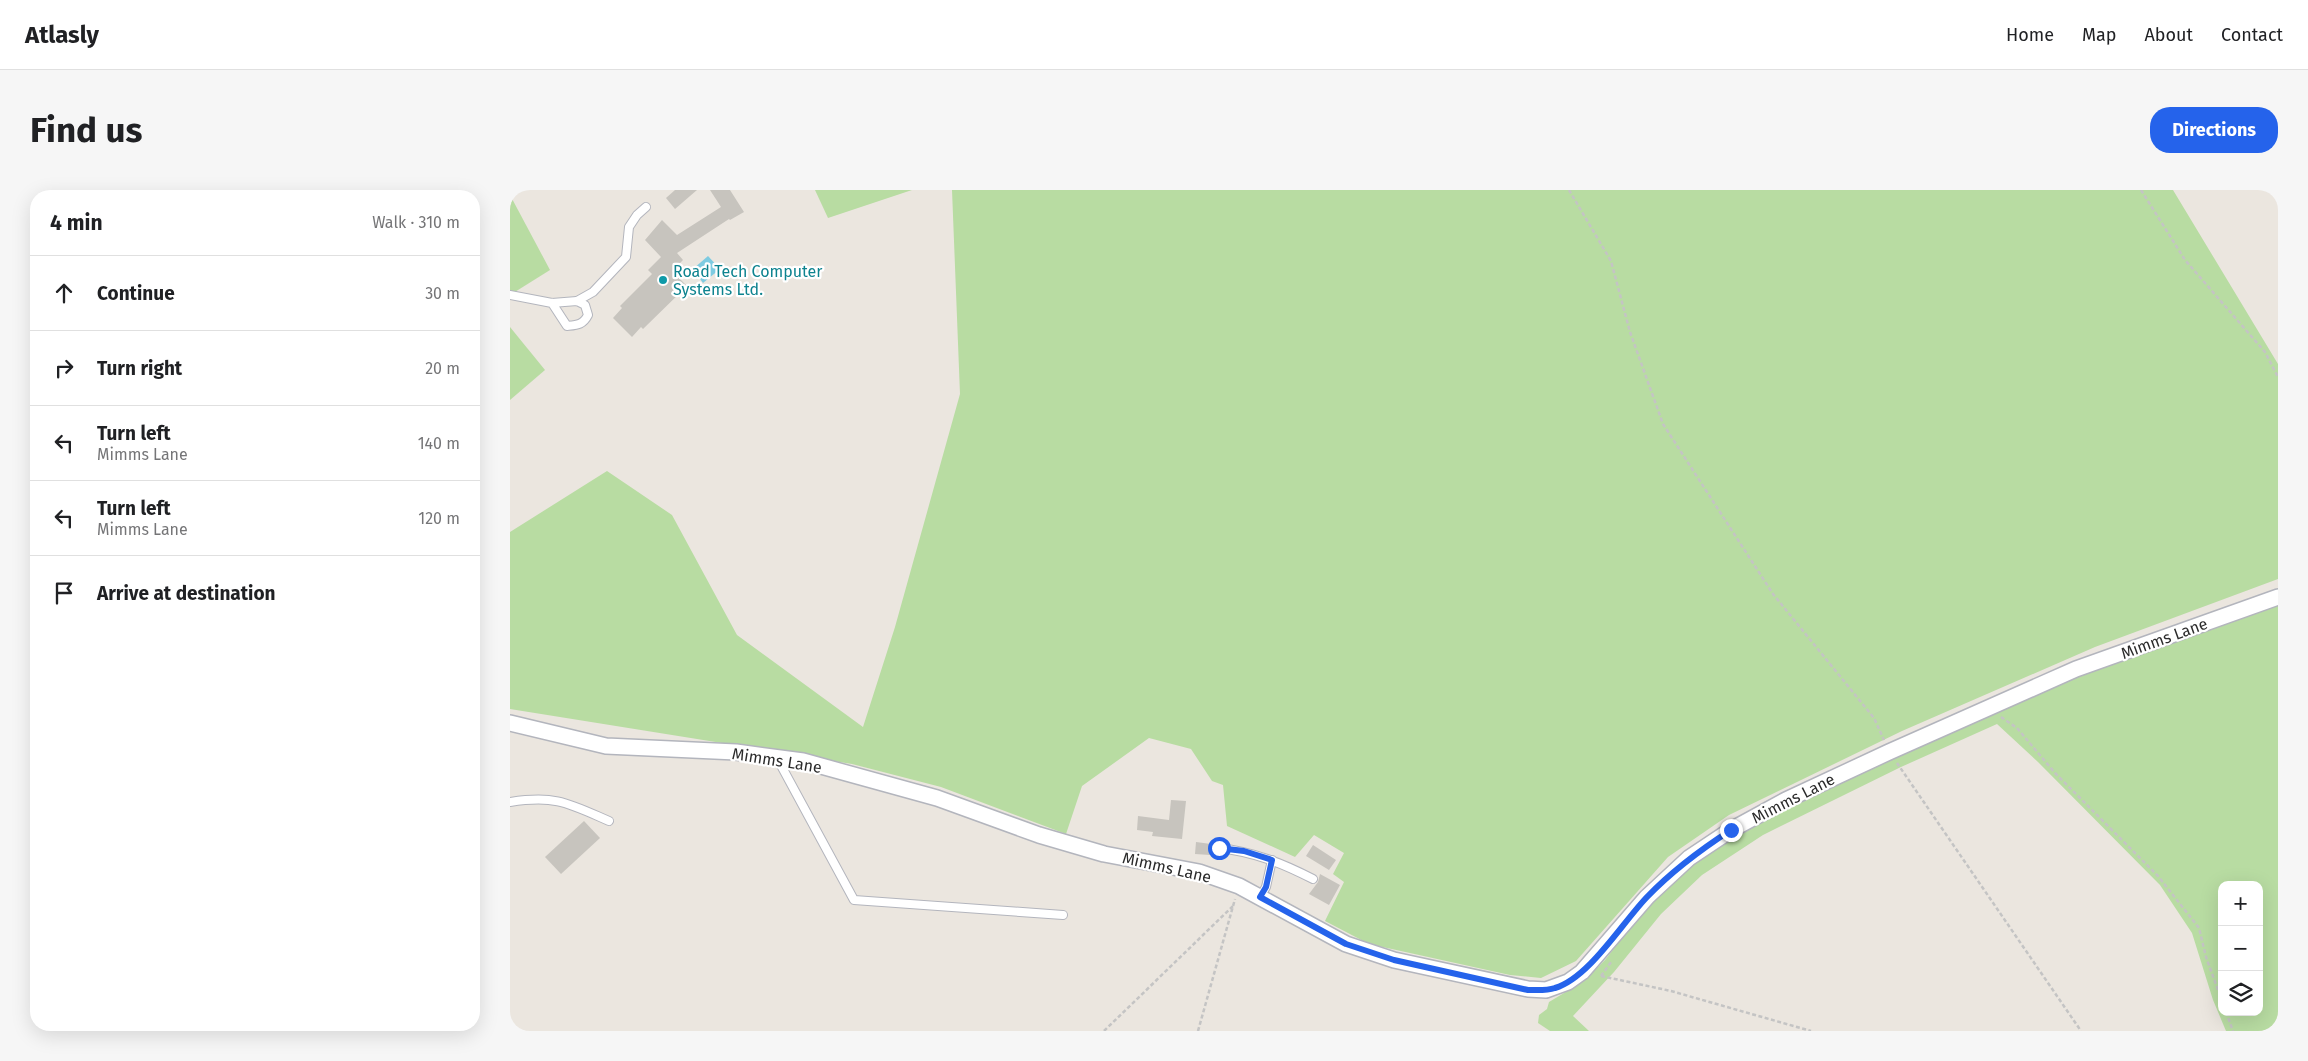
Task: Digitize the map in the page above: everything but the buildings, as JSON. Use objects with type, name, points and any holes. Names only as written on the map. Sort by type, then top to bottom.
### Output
[{"type":"street","name":"Mimms Lane","points":[[510,723],[606,746],[736,752],[803,761],[937,798],[1039,835],[1104,854],[1199,872],[1239,886],[1346,944],[1394,960],[1528,990],[1556,988],[1582,972],[1647,897],[1689,858],[1731,830],[1786,800],[1892,757],[2076,669],[2278,597]]},
{"type":"lane","points":[[510,295],[552,303],[578,301],[593,292],[626,256],[629,227],[637,215],[646,207]]},
{"type":"lane","points":[[552,303],[567,326],[578,325],[585,321],[588,315],[585,305],[578,301]]},
{"type":"lane","points":[[777,758],[854,900],[1063,915]]},
{"type":"lane","points":[[510,802],[536,798],[552,799],[568,803],[609,822]]},
{"type":"lane","points":[[1219,848],[1244,851],[1272,860],[1313,879]]},
{"type":"lane","points":[[1260,897],[1266,887],[1272,860]]},
{"type":"path","points":[[1569,190],[1611,262],[1630,332],[1663,424],[1772,594],[1874,718],[1892,757],[2081,1031]]},
{"type":"path","points":[[2141,190],[2185,260],[2265,352],[2278,377]]},
{"type":"path","points":[[1992,720],[2001,717],[2016,728],[2055,773],[2158,876],[2199,928],[2206,957],[2218,990]]},
{"type":"path","points":[[1892,757],[1904,758]]},
{"type":"path","points":[[1198,1031],[1239,886]]},
{"type":"path","points":[[1104,1031],[1234,905]]},
{"type":"path","points":[[1601,976],[1613,960]]},
{"type":"path","points":[[1582,972],[1671,991],[1811,1031]]},
{"type":"path","points":[[2227,1016],[2233,1031]]},
{"type":"green space","points":[[815,190],[912,190],[828,218]]},
{"type":"green space","points":[[952,190],[2173,190],[2278,364],[2278,579],[2095,647],[1902,731],[1729,815],[1668,857],[1576,961],[1541,978],[1510,975],[1369,944],[1325,921],[1344,882],[1333,874],[1344,853],[1314,835],[1295,857],[1227,826],[1223,785],[1212,781],[1191,749],[1149,738],[1082,786],[1066,834],[941,787],[852,764],[510,709],[510,532],[607,471],[672,515],[737,635],[863,727],[895,627],[960,394]]},
{"type":"green space","points":[[510,195],[550,270],[510,295]]},
{"type":"green space","points":[[510,327],[545,370],[510,400]]},
{"type":"green space","points":[[2278,604],[2278,1031],[2226,1031],[2220,1016],[2263,1016],[2263,881],[2218,881],[2218,1012],[2192,933],[2160,885],[2038,762],[1997,724],[1901,767],[1763,835],[1702,875],[1661,914],[1614,972],[1573,1016],[1589,1031],[1550,1031],[1538,1023],[1539,1015],[1547,1009],[1549,1002],[1584,981],[1605,960],[1646,907],[1699,857],[1763,817],[2073,676]]},
{"type":"water","points":[[708,256],[720,269],[703,283],[693,269]]},
{"type":"place","name":"Road Tech Computer Systems Ltd.","points":[[663,280]]},
{"type":"route","points":[[1219,848],[1244,851],[1272,860],[1266,887],[1260,897],[1346,944],[1394,960],[1528,990],[1546,990],[1556,988],[1582,972],[1647,897],[1689,858],[1731,830]]}]
